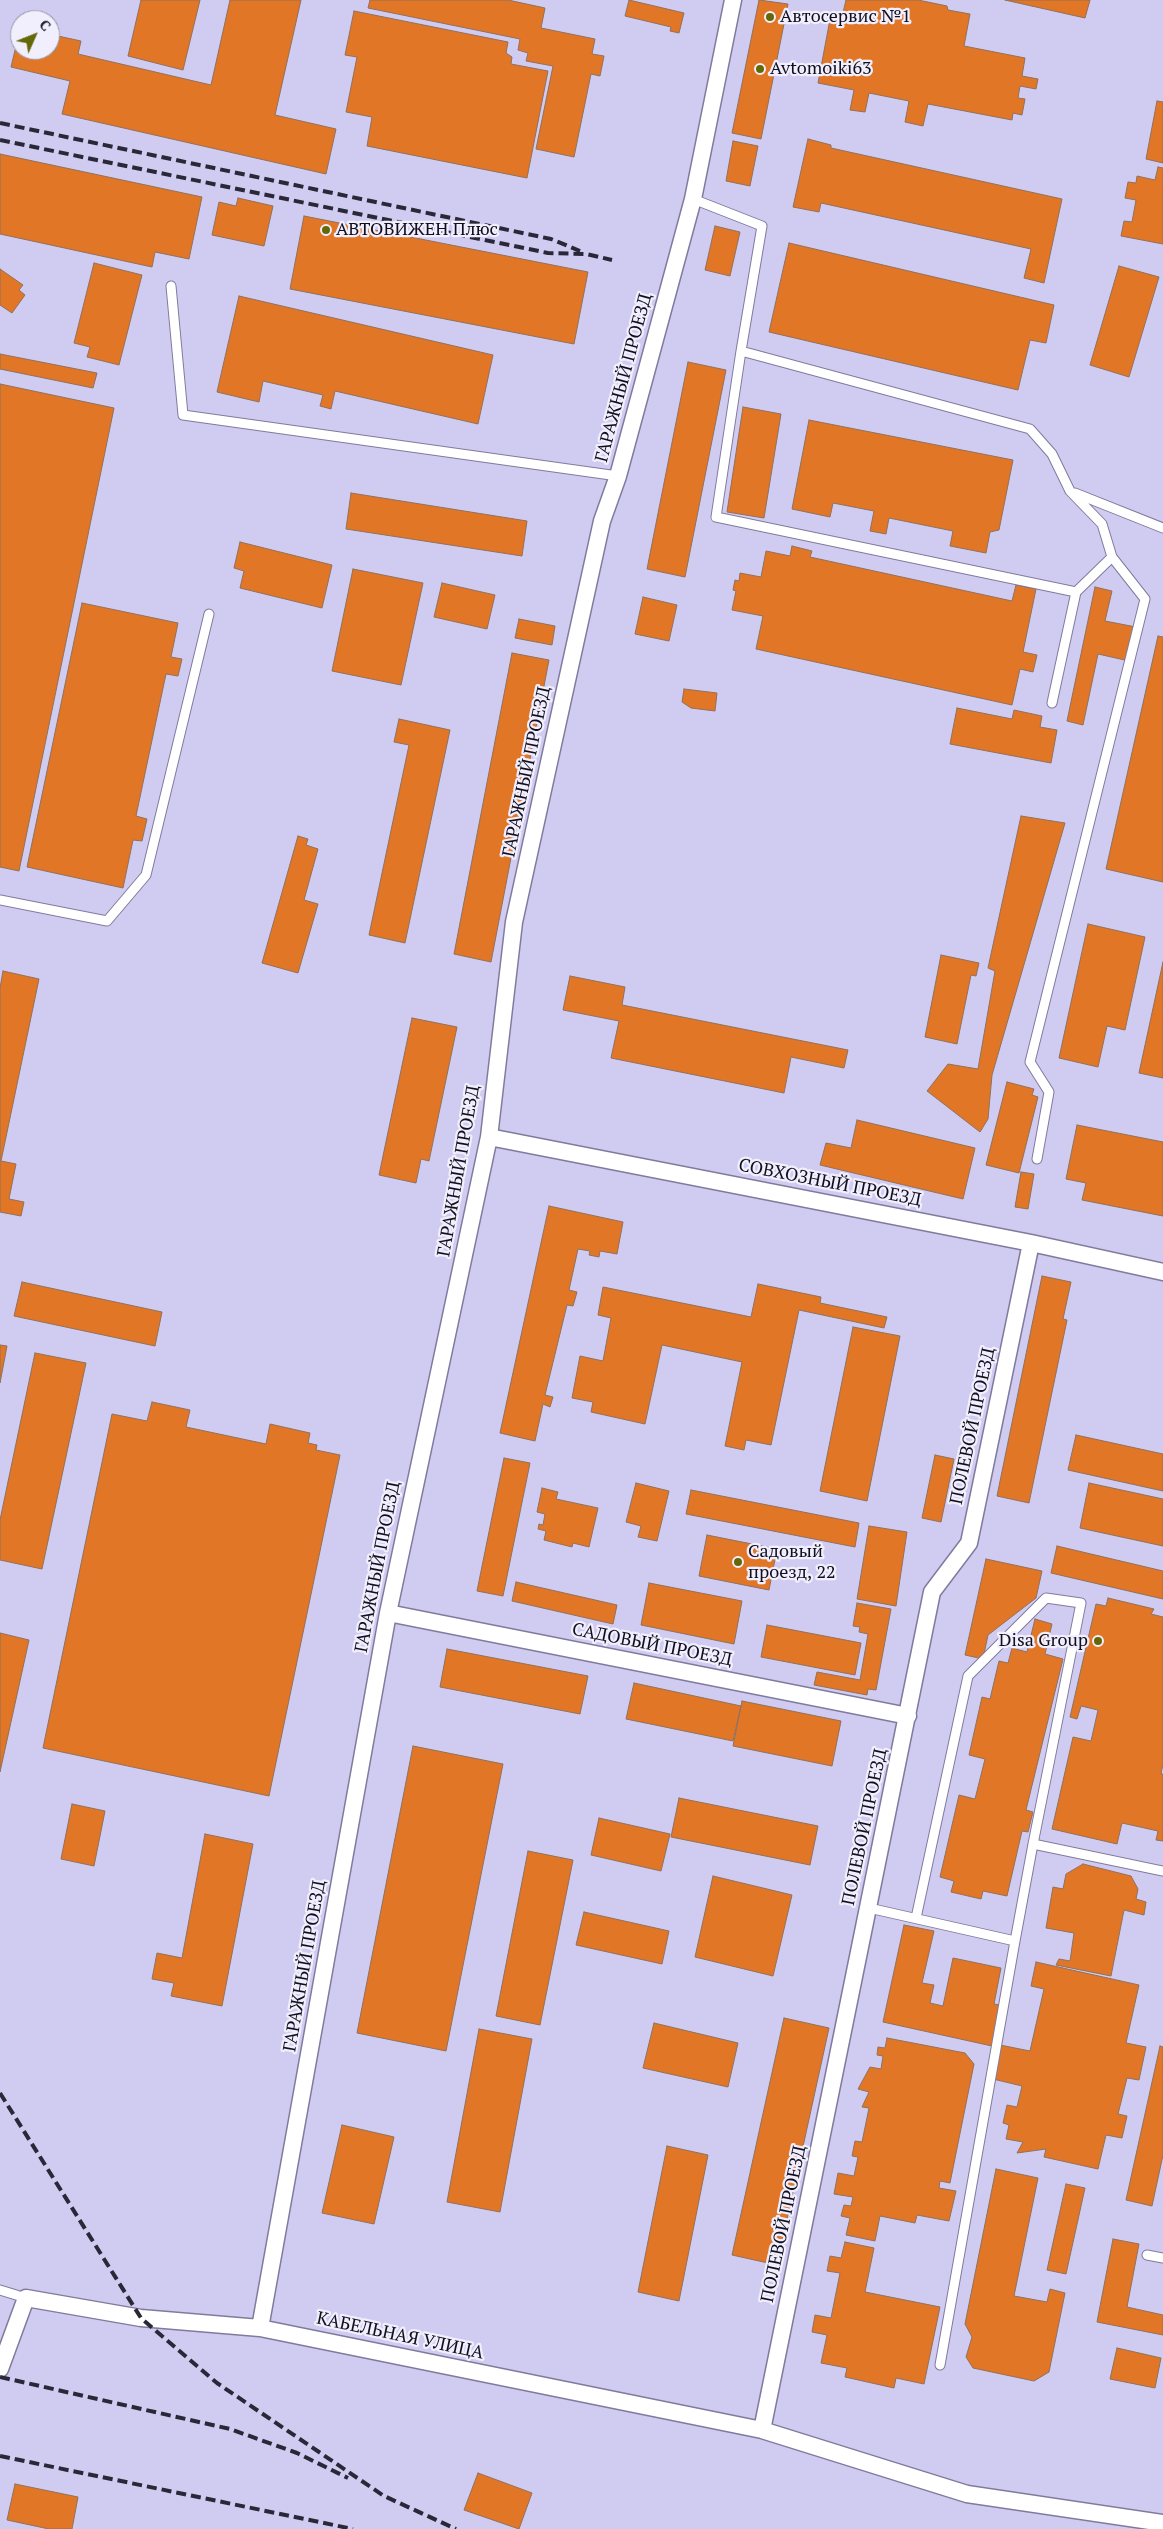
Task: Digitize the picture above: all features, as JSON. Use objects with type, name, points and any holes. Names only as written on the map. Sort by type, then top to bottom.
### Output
[{"type":"street","name":"ГАРАЖНЫЙ ПРОЕЗД","points":[[260,2328],[388,1613],[489,1137],[514,922],[602,521],[618,476],[693,199],[733,0]]},
{"type":"street","name":"СОВХОЗНЫЙ ПРОЕЗД","points":[[489,1137],[1031,1243],[1163,1272]]},
{"type":"street","name":"ПОЛЕВОЙ ПРОЕЗД","points":[[762,2430],[932,1592],[969,1543],[1031,1243]]},
{"type":"street","name":"САДОВЫЙ ПРОЕЗД","points":[[388,1613],[908,1716]]},
{"type":"street","name":"КАБЕЛЬНАЯ УЛИЦА","points":[[26,2298],[141,2318],[260,2328],[762,2430],[967,2494],[1163,2523]]},
{"type":"street","points":[[0,2369],[26,2298]]},
{"type":"lane","points":[[693,199],[762,226],[716,517],[1076,592]]},
{"type":"lane","points":[[171,286],[183,415],[618,476]]},
{"type":"lane","points":[[741,352],[1030,429],[1052,454],[1070,491],[1102,524],[1112,558],[1145,599],[1030,1062],[1049,1092],[1037,1159]]},
{"type":"lane","points":[[1070,491],[1163,528]]},
{"type":"lane","points":[[1052,703],[1076,592],[1112,558]]},
{"type":"lane","points":[[0,900],[107,921],[146,875],[209,614]]},
{"type":"lane","points":[[916,1918],[968,1676],[1046,1598],[1081,1603],[1015,1940],[940,2365]]},
{"type":"lane","points":[[1033,1844],[1163,1871]]},
{"type":"lane","points":[[869,1908],[1015,1940]]},
{"type":"lane","points":[[1147,2254],[1163,2258]]},
{"type":"lane","points":[[0,2290],[26,2298]]},
{"type":"building","points":[[141,0],[200,0],[183,70],[128,56]]},
{"type":"building","points":[[230,0],[301,0],[275,115],[336,129],[326,174],[62,114],[70,81],[11,67],[13,60],[60,60],[60,36],[81,41],[78,54],[211,85]]},
{"type":"building","points":[[370,0],[508,0],[545,8],[541,28],[595,39],[592,54],[604,56],[600,76],[591,74],[574,157],[536,149],[553,66],[526,61],[528,53],[518,50],[520,39],[368,8]]},
{"type":"building","points":[[629,0],[684,13],[679,33],[670,31],[671,27],[625,16]]},
{"type":"building","name":"Avtomoiki63","points":[[759,0],[788,4],[761,139],[732,133]]},
{"type":"building","points":[[846,0],[918,0],[947,6],[948,10],[970,14],[964,46],[1025,58],[1022,76],[1038,79],[1036,89],[1020,86],[1018,98],[1025,99],[1022,115],[1013,113],[1012,120],[928,104],[923,126],[905,122],[909,101],[869,93],[865,112],[850,110],[854,90],[818,83],[831,14],[842,17]]},
{"type":"building","points":[[1005,0],[1090,0],[1085,18]]},
{"type":"building","points":[[354,11],[508,42],[506,53],[512,57],[511,64],[548,71],[527,178],[367,146],[372,117],[346,112],[357,57],[345,55]]},
{"type":"building","points":[[1157,101],[1163,102],[1163,163],[1146,159]]},
{"type":"building","points":[[808,139],[831,145],[831,148],[1062,199],[1044,283],[1024,278],[1031,249],[821,203],[819,212],[793,207]]},
{"type":"building","points":[[733,141],[758,146],[750,186],[726,181]]},
{"type":"building","points":[[0,154],[202,197],[189,259],[155,252],[152,267],[0,234]]},
{"type":"building","points":[[1158,167],[1163,168],[1163,244],[1121,236],[1124,221],[1132,222],[1136,200],[1125,198],[1128,182],[1136,183],[1137,176],[1155,180]]},
{"type":"building","points":[[238,198],[273,206],[264,246],[212,235],[219,202],[236,206]]},
{"type":"building","points":[[304,216],[588,272],[574,344],[290,289]]},
{"type":"building","points":[[715,226],[740,232],[730,276],[705,270]]},
{"type":"building","points":[[789,243],[1054,305],[1046,343],[1030,340],[1018,390],[769,332]]},
{"type":"building","points":[[94,263],[142,275],[119,365],[87,357],[90,347],[74,343]]},
{"type":"building","points":[[1119,266],[1159,277],[1129,377],[1090,365]]},
{"type":"building","points":[[0,269],[23,285],[19,290],[25,295],[12,313],[0,305]]},
{"type":"building","points":[[239,296],[493,355],[478,424],[335,391],[331,409],[320,406],[323,395],[263,381],[259,402],[217,392]]},
{"type":"building","points":[[0,354],[97,373],[93,388],[0,369]]},
{"type":"building","points":[[688,362],[726,370],[685,577],[647,569]]},
{"type":"building","points":[[0,384],[114,408],[19,871],[0,867]]},
{"type":"building","points":[[743,407],[781,414],[764,518],[727,512]]},
{"type":"building","points":[[809,420],[1013,460],[999,530],[990,532],[986,553],[950,546],[953,531],[889,518],[886,534],[870,531],[874,511],[833,503],[830,517],[792,509]]},
{"type":"building","points":[[351,493],[527,521],[522,556],[346,529]]},
{"type":"building","points":[[240,542],[332,565],[322,608],[240,588],[244,571],[234,568]]},
{"type":"building","points":[[792,546],[812,551],[810,557],[1012,601],[1016,585],[1036,589],[1023,652],[1037,655],[1033,672],[1020,669],[1012,705],[756,649],[763,616],[732,610],[736,591],[733,590],[735,580],[739,581],[740,573],[761,577],[766,551],[790,556]]},
{"type":"building","points":[[353,569],[423,583],[401,685],[332,671]]},
{"type":"building","points":[[442,583],[495,595],[487,629],[434,617]]},
{"type":"building","points":[[1095,587],[1112,591],[1105,621],[1136,627],[1129,661],[1098,654],[1083,725],[1067,721]]},
{"type":"building","points":[[643,597],[677,605],[669,641],[635,634]]},
{"type":"building","points":[[82,603],[178,623],[171,657],[182,659],[178,676],[166,674],[136,816],[147,819],[142,841],[133,840],[123,888],[27,867]]},
{"type":"building","points":[[519,619],[555,626],[552,645],[515,638]]},
{"type":"building","points":[[1158,636],[1163,637],[1163,882],[1106,869]]},
{"type":"building","points":[[512,653],[549,660],[491,962],[454,954]]},
{"type":"building","points":[[684,689],[717,693],[715,711],[691,708],[682,702]]},
{"type":"building","points":[[957,708],[1012,719],[1014,710],[1042,716],[1040,727],[1057,730],[1051,763],[950,744]]},
{"type":"building","points":[[399,719],[450,730],[405,943],[369,935],[409,745],[394,742]]},
{"type":"building","points":[[1021,816],[1065,823],[992,1075],[988,1119],[980,1132],[927,1091],[948,1064],[978,1069],[995,971],[988,968]]},
{"type":"building","points":[[298,836],[308,839],[306,845],[318,849],[304,900],[318,904],[298,973],[262,963]]},
{"type":"building","points":[[1088,924],[1145,937],[1125,1030],[1107,1026],[1098,1067],[1059,1058]]},
{"type":"building","points":[[941,955],[979,963],[976,976],[971,975],[957,1044],[925,1037]]},
{"type":"building","points":[[1163,962],[1163,1078],[1139,1073]]},
{"type":"building","points":[[3,971],[39,979],[1,1161],[16,1164],[9,1199],[24,1202],[21,1216],[0,1212],[0,988]]},
{"type":"building","points":[[570,976],[625,987],[622,1005],[848,1050],[844,1068],[791,1057],[784,1093],[611,1058],[619,1021],[563,1010]]},
{"type":"building","points":[[412,1018],[457,1027],[429,1161],[421,1159],[416,1183],[379,1175]]},
{"type":"building","points":[[1007,1082],[1034,1089],[1032,1095],[1038,1097],[1019,1173],[986,1165]]},
{"type":"building","points":[[857,1120],[975,1148],[963,1199],[820,1165],[826,1143],[851,1148]]},
{"type":"building","points":[[1077,1125],[1163,1142],[1163,1216],[1082,1200],[1086,1183],[1066,1179]]},
{"type":"building","points":[[1021,1172],[1034,1174],[1028,1209],[1015,1207]]},
{"type":"building","points":[[549,1206],[623,1222],[617,1254],[600,1251],[599,1257],[589,1255],[590,1251],[578,1249],[569,1290],[577,1292],[573,1306],[567,1305],[545,1395],[553,1397],[550,1407],[543,1404],[535,1441],[500,1433]]},
{"type":"building","points":[[1042,1276],[1071,1282],[1063,1319],[1067,1320],[1029,1503],[997,1496]]},
{"type":"building","points":[[22,1282],[162,1312],[155,1346],[14,1316]]},
{"type":"building","points":[[758,1284],[821,1297],[820,1303],[887,1317],[884,1328],[799,1310],[771,1445],[746,1440],[744,1450],[725,1446],[742,1362],[662,1345],[645,1424],[591,1412],[593,1402],[572,1398],[580,1356],[603,1361],[611,1318],[598,1315],[603,1287],[751,1317]]},
{"type":"building","points":[[853,1327],[900,1336],[867,1501],[820,1491]]},
{"type":"building","points":[[0,1345],[7,1346],[0,1383]]},
{"type":"building","points":[[35,1353],[86,1363],[42,1569],[0,1560],[0,1520]]},
{"type":"building","points":[[152,1402],[190,1410],[186,1427],[266,1444],[270,1424],[310,1433],[308,1443],[317,1445],[316,1450],[340,1455],[269,1796],[43,1748],[112,1414],[147,1421]]},
{"type":"building","points":[[1076,1435],[1163,1454],[1163,1491],[1068,1470]]},
{"type":"building","points":[[935,1455],[954,1459],[941,1522],[922,1518]]},
{"type":"building","points":[[504,1458],[530,1463],[503,1596],[477,1591]]},
{"type":"building","points":[[636,1483],[669,1491],[657,1541],[638,1537],[641,1526],[626,1522]]},
{"type":"building","points":[[1089,1483],[1163,1499],[1163,1546],[1080,1528]]},
{"type":"building","points":[[542,1488],[558,1492],[556,1499],[598,1508],[589,1547],[573,1543],[572,1547],[544,1540],[546,1531],[538,1529],[539,1524],[543,1525],[545,1514],[537,1512]]},
{"type":"building","points":[[691,1490],[859,1523],[855,1547],[686,1514]]},
{"type":"building","points":[[869,1526],[907,1532],[896,1606],[857,1599]]},
{"type":"building","name":"Садовый проезд, 22","points":[[707,1535],[777,1549],[769,1590],[699,1576]]},
{"type":"building","points":[[1057,1546],[1163,1571],[1163,1599],[1051,1573]]},
{"type":"building","points":[[986,1559],[1042,1571],[1036,1598],[988,1635],[983,1659],[965,1655]]},
{"type":"building","points":[[516,1582],[617,1605],[613,1624],[512,1601]]},
{"type":"building","points":[[649,1583],[742,1601],[734,1644],[641,1625]]},
{"type":"building","points":[[1108,1598],[1154,1609],[1151,1614],[1163,1617],[1163,1764],[1161,1774],[1163,1774],[1163,1841],[1156,1840],[1158,1831],[1122,1823],[1117,1844],[1052,1829],[1073,1737],[1091,1741],[1098,1710],[1081,1706],[1077,1719],[1070,1717],[1096,1604],[1106,1606]]},
{"type":"building","points":[[857,1603],[891,1609],[876,1690],[868,1689],[867,1695],[814,1685],[817,1672],[860,1680],[868,1634],[859,1632],[860,1627],[853,1626]]},
{"type":"building","points":[[1035,1619],[1052,1624],[1045,1654],[1063,1659],[1026,1810],[1033,1812],[1028,1832],[1022,1831],[1007,1896],[983,1891],[981,1899],[951,1892],[954,1881],[940,1877],[959,1795],[975,1799],[985,1759],[969,1755],[982,1697],[990,1699],[999,1661],[1008,1663],[1012,1648],[1027,1652]]},
{"type":"building","points":[[767,1625],[861,1643],[855,1675],[761,1657]]},
{"type":"building","points":[[0,1633],[29,1640],[0,1772]]},
{"type":"building","points":[[447,1649],[588,1676],[580,1714],[440,1687]]},
{"type":"building","points":[[634,1683],[741,1706],[733,1741],[626,1719]]},
{"type":"building","points":[[742,1701],[841,1721],[832,1766],[733,1746]]},
{"type":"building","points":[[413,1746],[503,1764],[446,2051],[357,2033]]},
{"type":"building","points":[[679,1798],[818,1826],[810,1865],[671,1837]]},
{"type":"building","points":[[72,1804],[105,1811],[94,1866],[61,1859]]},
{"type":"building","points":[[599,1818],[670,1834],[661,1871],[591,1855]]},
{"type":"building","points":[[205,1834],[253,1844],[222,2006],[171,1996],[174,1983],[152,1979],[157,1953],[182,1958]]},
{"type":"building","points":[[528,1851],[573,1860],[540,2025],[496,2016]]},
{"type":"building","points":[[1083,1864],[1131,1876],[1138,1889],[1136,1899],[1146,1902],[1144,1915],[1124,1910],[1111,1976],[1056,1965],[1059,1959],[1070,1961],[1074,1933],[1046,1928],[1053,1887],[1063,1889],[1066,1874]]},
{"type":"building","points":[[713,1876],[792,1895],[773,1976],[695,1957]]},
{"type":"building","points":[[584,1912],[669,1931],[662,1964],[576,1945]]},
{"type":"building","points":[[904,1925],[934,1931],[922,1983],[934,1985],[930,2003],[943,2006],[953,1958],[1001,1968],[994,2004],[1000,2005],[992,2046],[883,2022]]},
{"type":"building","points":[[1036,1962],[1139,1985],[1126,2043],[1146,2047],[1139,2080],[1127,2078],[1118,2114],[1127,2116],[1122,2138],[1106,2135],[1098,2169],[1044,2157],[1046,2149],[1017,2153],[1023,2142],[1006,2139],[1009,2125],[1003,2123],[1007,2105],[1017,2107],[1022,2086],[993,2079],[1000,2045],[1030,2051],[1044,1989],[1031,1986]]},
{"type":"building","points":[[784,2018],[829,2028],[777,2265],[732,2255]]},
{"type":"building","points":[[654,2023],[738,2043],[728,2087],[643,2068]]},
{"type":"building","points":[[479,2029],[532,2039],[500,2212],[447,2202]]},
{"type":"building","points":[[887,2038],[965,2053],[974,2064],[950,2183],[940,2181],[939,2188],[956,2191],[949,2221],[917,2215],[915,2223],[880,2216],[875,2241],[846,2235],[850,2218],[841,2216],[844,2205],[851,2206],[853,2197],[834,2194],[838,2173],[854,2176],[858,2157],[852,2156],[855,2141],[862,2142],[869,2108],[862,2107],[869,2092],[858,2089],[870,2067],[881,2069],[883,2056],[877,2055],[878,2047],[885,2048]]},
{"type":"building","points":[[1160,2046],[1163,2047],[1163,2155],[1152,2206],[1126,2200]]},
{"type":"building","points":[[342,2125],[394,2137],[374,2224],[322,2213]]},
{"type":"building","points":[[667,2146],[708,2155],[679,2301],[638,2292]]},
{"type":"building","points":[[996,2169],[1038,2178],[1014,2296],[1047,2302],[1050,2289],[1065,2293],[1049,2372],[1034,2381],[973,2368],[966,2357],[972,2337],[965,2324]]},
{"type":"building","points":[[1066,2184],[1085,2188],[1066,2274],[1047,2270]]},
{"type":"building","points":[[1113,2239],[1139,2244],[1127,2307],[1163,2315],[1163,2335],[1097,2322]]},
{"type":"building","points":[[845,2242],[874,2248],[865,2292],[940,2307],[924,2384],[896,2378],[894,2388],[845,2377],[847,2368],[821,2363],[827,2335],[812,2332],[815,2315],[831,2318],[840,2273],[827,2271],[830,2256],[841,2258]]},
{"type":"building","points":[[1117,2348],[1161,2358],[1155,2388],[1110,2379]]},
{"type":"building","points":[[478,2473],[532,2493],[519,2529],[464,2510]]},
{"type":"building","points":[[15,2484],[78,2497],[72,2529],[49,2529],[7,2520]]},
{"type":"railway","points":[[0,123],[551,239],[580,251]]},
{"type":"railway","points":[[0,140],[548,253],[586,254],[612,260]]},
{"type":"railway","points":[[0,2093],[141,2318],[217,2383],[384,2496],[456,2529]]},
{"type":"railway","points":[[0,2377],[230,2429],[297,2453],[348,2478]]},
{"type":"railway","points":[[0,2456],[353,2529]]},
{"type":"place","name":"Автосервис №1","points":[[770,17]]},
{"type":"place","name":"Avtomoiki63","points":[[760,69]]},
{"type":"place","name":"АВТОВИЖЕН Плюс","points":[[326,230]]},
{"type":"place","name":"Садовый проезд, 22","points":[[738,1562]]},
{"type":"place","name":"Disa Group","points":[[1098,1641]]}]
